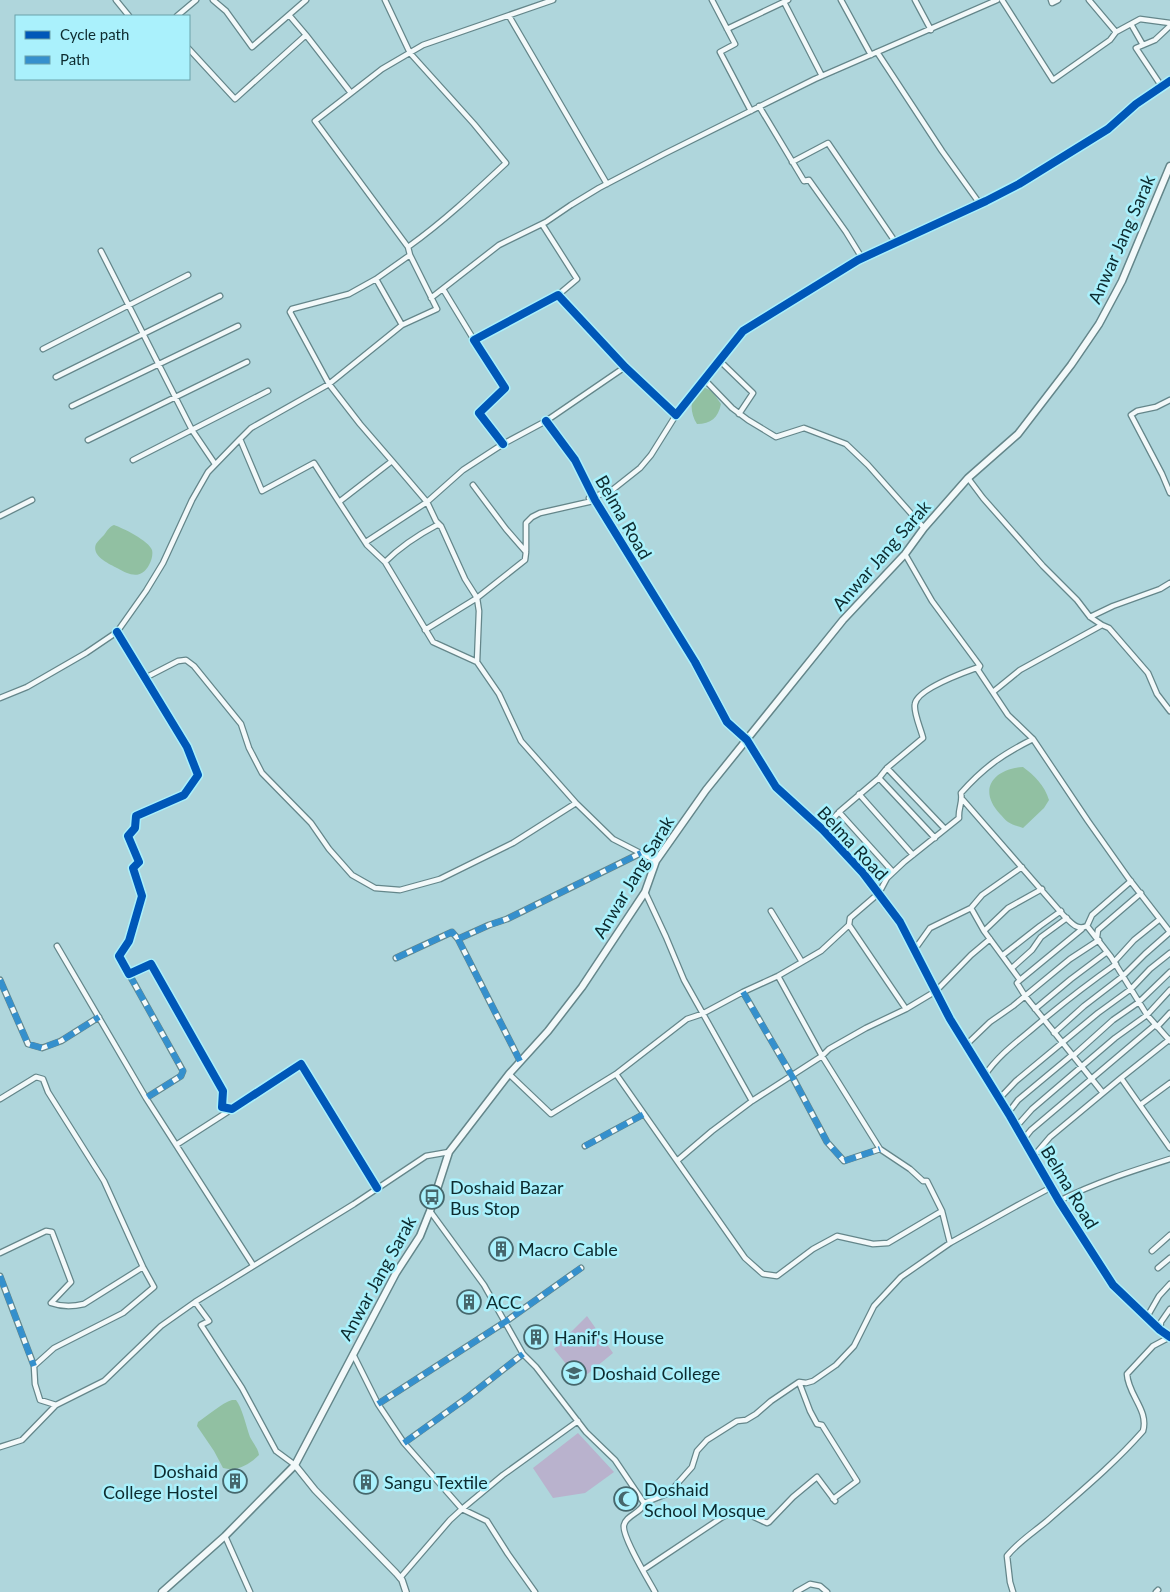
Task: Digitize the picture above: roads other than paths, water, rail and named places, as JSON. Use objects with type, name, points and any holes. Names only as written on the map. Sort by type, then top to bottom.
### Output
[{"type":"main road","name":"Anwar Jang Sarak","points":[[162,1592],[225,1536],[295,1465],[352,1353],[396,1273],[420,1236],[449,1152],[508,1074],[548,1031],[582,987],[645,892],[656,861],[706,790],[843,620],[905,554],[924,528],[968,478],[1018,434],[1071,365],[1099,324],[1122,281],[1170,166]]},
{"type":"street","points":[[116,0],[128,15]]},
{"type":"street","points":[[178,15],[196,0]]},
{"type":"street","points":[[213,0],[226,11],[252,47],[306,0]]},
{"type":"street","points":[[385,0],[410,53],[474,124],[506,163],[458,207],[408,247]]},
{"type":"street","points":[[1,696],[35,682],[86,653],[117,632],[163,563],[192,500],[208,472],[251,428],[329,384],[402,325],[437,309],[410,256],[408,247],[315,120],[382,69],[423,46],[552,0]]},
{"type":"street","points":[[712,0],[735,44],[720,52],[751,111]]},
{"type":"street","points":[[840,0],[871,55]]},
{"type":"street","points":[[915,0],[931,30]]},
{"type":"street","points":[[977,0],[981,7]]},
{"type":"street","points":[[431,298],[499,245],[542,224],[607,184],[822,76],[997,0]]},
{"type":"street","points":[[1002,0],[1053,80],[1110,40],[1116,32],[1140,19],[1170,25]]},
{"type":"street","points":[[1051,0],[1052,3],[1058,0]]},
{"type":"street","points":[[1089,0],[1116,32]]},
{"type":"street","points":[[727,29],[786,1],[822,76]]},
{"type":"street","points":[[289,15],[351,93]]},
{"type":"street","points":[[509,16],[607,184]]},
{"type":"street","points":[[1132,24],[1143,45]]},
{"type":"street","points":[[1162,87],[1136,48],[1155,40],[1170,25]]},
{"type":"street","points":[[190,50],[235,98],[306,35]]},
{"type":"street","points":[[877,52],[942,151],[980,204]]},
{"type":"street","points":[[594,500],[588,498],[610,492],[640,468],[651,456],[676,415],[743,330],[862,258],[1019,184],[1108,129],[1136,104],[1170,81]]},
{"type":"street","points":[[759,106],[804,181],[809,180],[862,258]]},
{"type":"street","points":[[792,162],[828,143],[896,243]]},
{"type":"street","points":[[474,340],[558,295],[577,279],[542,224]]},
{"type":"street","points":[[101,250],[192,430],[216,464]]},
{"type":"street","points":[[410,256],[376,279],[349,294],[300,306],[292,309],[290,312],[329,384],[360,424],[427,502],[436,521],[441,526],[465,579],[477,598],[479,611],[477,662]]},
{"type":"street","points":[[43,349],[188,275]]},
{"type":"street","points":[[376,279],[402,325]]},
{"type":"street","points":[[443,289],[504,388],[479,413],[503,444]]},
{"type":"street","points":[[558,295],[625,366],[676,415]]},
{"type":"street","points":[[56,377],[220,296]]},
{"type":"street","points":[[72,406],[238,326]]},
{"type":"street","points":[[720,361],[753,393],[739,414]]},
{"type":"street","points":[[88,440],[247,362]]},
{"type":"street","points":[[366,542],[427,502],[463,470],[503,444],[546,421],[625,366]]},
{"type":"street","points":[[705,380],[739,414],[776,437],[804,428],[846,444],[868,465],[924,528]]},
{"type":"street","points":[[133,460],[268,391]]},
{"type":"street","points":[[1170,400],[1156,407],[1137,411],[1131,415],[1170,493]]},
{"type":"street","name":"Belma Road","points":[[546,421],[576,460],[594,500],[695,662],[727,722],[747,740],[776,787],[823,830],[863,873],[900,922],[950,1019],[1000,1099],[1058,1202],[1114,1285],[1160,1330],[1170,1337]]},
{"type":"street","points":[[240,440],[262,492],[314,462],[366,542],[385,562],[432,642],[477,662],[499,694],[520,741],[576,803],[613,838],[656,861]]},
{"type":"street","points":[[339,502],[392,461]]},
{"type":"street","points":[[968,478],[983,498],[1043,566],[1077,600],[1090,617],[1109,628],[1148,673],[1157,694],[1170,711]]},
{"type":"street","points":[[473,484],[506,529],[526,552]]},
{"type":"street","points":[[0,516],[32,500]]},
{"type":"street","points":[[425,630],[477,598],[522,563],[526,552],[526,523],[532,518],[540,513],[594,500]]},
{"type":"street","points":[[385,562],[397,550],[437,525],[441,526]]},
{"type":"street","points":[[905,554],[932,601],[980,666],[978,670],[1008,715],[1033,738],[1088,821],[1170,932],[1123,976],[1084,1006],[1054,1033]]},
{"type":"street","points":[[1090,617],[1120,603],[1160,589],[1170,583]]},
{"type":"street","points":[[993,692],[1020,670],[1102,625]]},
{"type":"street","points":[[117,632],[187,747],[198,775],[184,795],[136,816],[135,828],[128,836],[139,862],[133,868],[142,896],[129,941],[120,956],[184,1071],[181,1076],[146,1098]]},
{"type":"street","points":[[145,678],[178,661],[186,660],[194,666],[241,724],[249,748],[262,773],[311,823],[329,849],[352,876],[375,888],[400,890],[440,879],[513,842],[576,803]]},
{"type":"street","points":[[823,830],[838,812],[924,738],[914,710],[919,694],[980,666]]},
{"type":"street","points":[[1033,738],[1006,752],[975,777],[961,793],[963,800],[1061,912],[1077,928],[1082,929]]},
{"type":"street","points":[[887,768],[945,830]]},
{"type":"street","points":[[879,778],[935,838]]},
{"type":"street","points":[[860,794],[914,855]]},
{"type":"street","points":[[508,1074],[551,1114],[616,1074],[687,1019],[702,1014],[778,976],[821,951],[849,925],[850,918],[879,893],[887,878],[893,872],[959,818],[959,811],[963,800]]},
{"type":"street","points":[[838,812],[893,872]]},
{"type":"street","points":[[458,938],[507,919],[641,853]]},
{"type":"street","points":[[915,949],[930,928],[971,908],[982,895],[1022,867]]},
{"type":"street","points":[[1103,1093],[1016,984],[1087,926],[1092,915],[1131,880]]},
{"type":"street","points":[[984,931],[1008,908],[1042,889]]},
{"type":"street","points":[[645,892],[684,980],[752,1102]]},
{"type":"street","points":[[1098,939],[1098,930],[1140,893]]},
{"type":"street","points":[[971,908],[984,931],[1020,980]]},
{"type":"street","points":[[771,911],[802,962]]},
{"type":"street","points":[[1003,955],[1061,912]]},
{"type":"street","points":[[1012,968],[1032,950],[1041,937],[1067,918]]},
{"type":"street","points":[[985,1075],[994,1062],[1079,990],[1115,963],[1134,940],[1160,919]]},
{"type":"street","points":[[849,925],[906,1009]]},
{"type":"street","points":[[1033,1157],[1050,1137],[1170,1040],[1146,1015],[1108,952],[1087,926]]},
{"type":"street","points":[[396,958],[452,932],[458,938],[520,1061]]},
{"type":"street","points":[[678,1160],[712,1131],[822,1056],[829,1049],[866,1028],[906,1009],[936,991],[971,955],[990,939]]},
{"type":"street","points":[[966,1045],[990,1022],[1098,939]]},
{"type":"street","points":[[57,946],[146,1098],[253,1265]]},
{"type":"street","points":[[1035,1009],[1108,952]]},
{"type":"street","points":[[1000,1099],[1016,1081],[1063,1044],[1098,1013],[1131,990],[1150,969],[1170,953]]},
{"type":"street","points":[[129,974],[151,964],[223,1091],[222,1107],[232,1110]]},
{"type":"street","points":[[1008,1113],[1018,1100],[1113,1020],[1139,1002],[1170,972]]},
{"type":"street","points":[[778,976],[822,1056],[880,1149],[927,1182],[942,1211],[950,1243]]},
{"type":"street","points":[[0,980],[28,1044],[42,1048],[62,1041],[99,1017]]},
{"type":"street","points":[[1016,1127],[1032,1109],[1146,1015],[1170,990]]},
{"type":"street","points":[[743,992],[792,1076],[827,1142],[844,1161],[880,1149]]},
{"type":"street","points":[[1023,1140],[1031,1130],[1170,1013]]},
{"type":"street","points":[[176,1145],[301,1064],[377,1188]]},
{"type":"street","points":[[616,1074],[745,1258],[763,1274],[778,1276],[813,1249],[837,1236],[873,1244],[888,1243],[942,1211]]},
{"type":"street","points":[[0,1099],[36,1077],[43,1079],[48,1092],[104,1181],[143,1268],[154,1287],[122,1313],[54,1348],[34,1366]]},
{"type":"street","points":[[1121,1078],[1170,1148]]},
{"type":"street","points":[[1140,1106],[1170,1083]]},
{"type":"street","points":[[585,1146],[644,1114]]},
{"type":"street","points":[[0,1447],[22,1440],[56,1405],[104,1382],[161,1326],[195,1302],[426,1156],[449,1152]]},
{"type":"street","points":[[1058,1202],[1081,1190],[1170,1159]]},
{"type":"street","points":[[655,1592],[624,1532],[624,1525],[627,1519],[642,1508],[644,1503],[669,1493],[692,1467],[697,1451],[707,1440],[737,1421],[746,1420],[756,1414],[799,1382],[806,1383],[836,1365],[854,1346],[874,1306],[901,1277],[950,1243],[1050,1188]]},
{"type":"street","points":[[430,1211],[484,1285],[523,1354],[536,1367],[578,1422],[615,1460],[644,1503]]},
{"type":"street","points":[[0,1253],[46,1231],[52,1232],[71,1282],[51,1302],[60,1306],[75,1307],[84,1304],[143,1268]]},
{"type":"street","points":[[1152,1251],[1170,1235]]},
{"type":"street","points":[[1158,1268],[1170,1258]]},
{"type":"street","points":[[378,1404],[505,1322],[581,1268]]},
{"type":"street","points":[[0,1276],[34,1366],[35,1384],[40,1400],[56,1405]]},
{"type":"street","points":[[1147,1317],[1159,1296],[1170,1284]]},
{"type":"street","points":[[195,1302],[209,1321],[202,1325],[242,1388],[276,1450],[295,1465],[315,1490],[377,1552],[400,1578],[406,1592]]},
{"type":"street","points":[[1160,1330],[1161,1322],[1170,1309]]},
{"type":"street","points":[[1013,1592],[1006,1556],[1103,1472],[1143,1431],[1144,1414],[1128,1382],[1127,1374],[1153,1346],[1170,1337]]},
{"type":"street","points":[[352,1353],[378,1404],[404,1443],[462,1509],[487,1520],[535,1592]]},
{"type":"street","points":[[404,1443],[523,1354]]},
{"type":"street","points":[[643,1570],[721,1518],[732,1513],[736,1512],[767,1523],[769,1522],[793,1497],[817,1477],[834,1500],[857,1480],[822,1425],[817,1424],[799,1382]]},
{"type":"street","points":[[400,1578],[450,1520],[462,1509],[504,1475],[578,1422]]},
{"type":"street","points":[[225,1536],[250,1592]]},
{"type":"street","points":[[796,1592],[810,1584],[820,1586],[827,1592]]},
{"type":"place","name":"Doshaid Bazar Bus Stop","points":[[432,1197]]},
{"type":"place","name":"Macro Cable","points":[[501,1249]]},
{"type":"place","name":"ACC","points":[[469,1302]]},
{"type":"place","name":"Hanif's House","points":[[536,1337]]},
{"type":"place","name":"Doshaid College","points":[[574,1373]]},
{"type":"place","name":"Doshaid College Hostel","points":[[235,1481]]},
{"type":"place","name":"Sangu Textile","points":[[366,1482]]},
{"type":"place","name":"Doshaid School Mosque","points":[[626,1499]]}]
